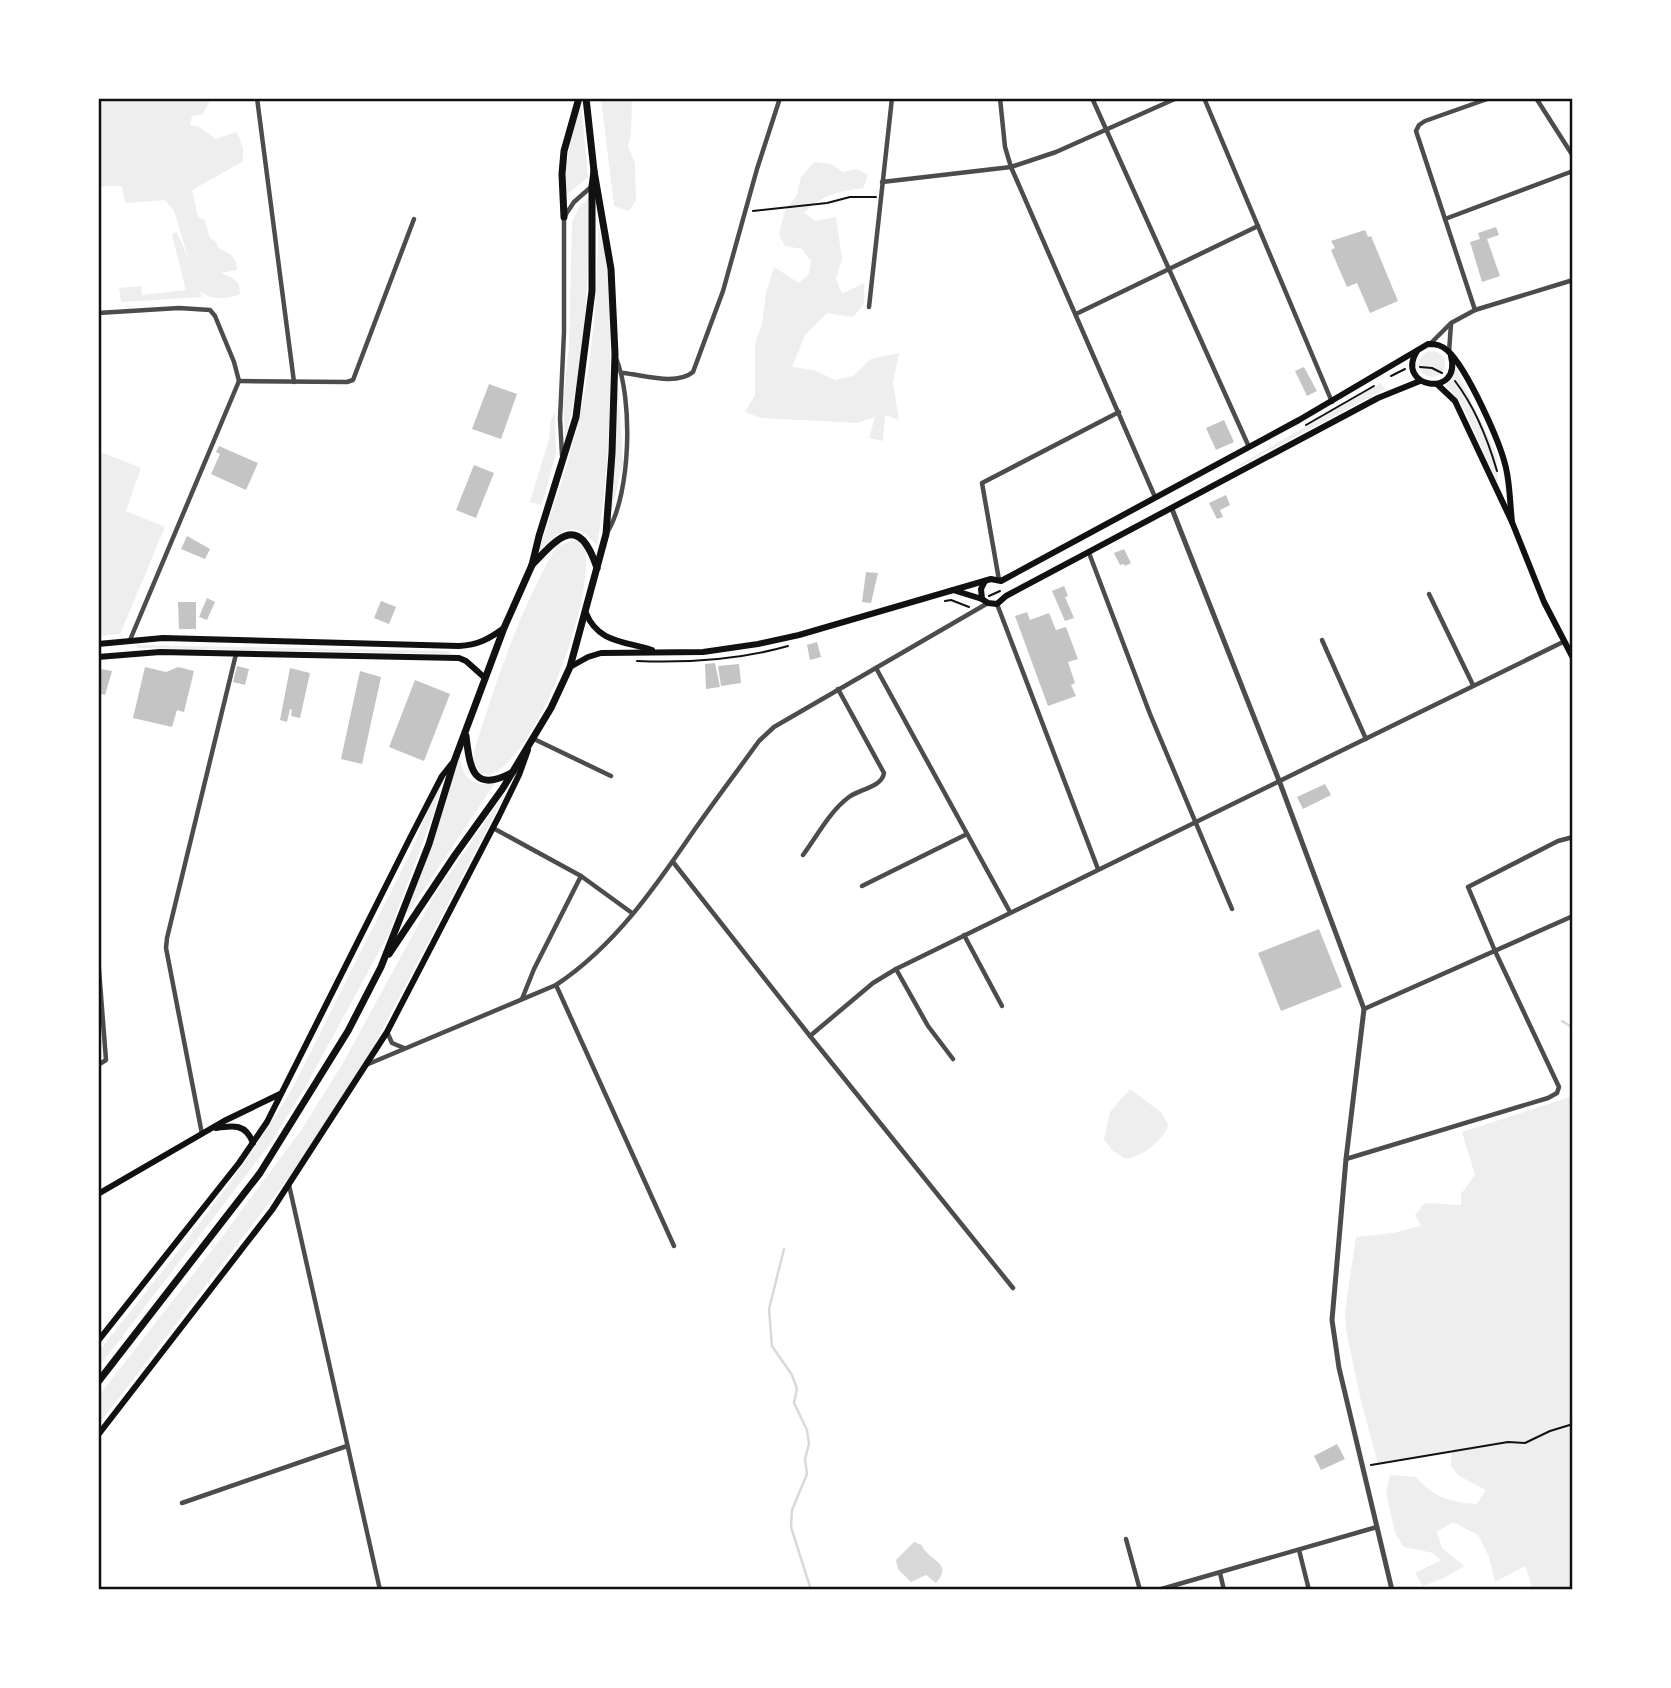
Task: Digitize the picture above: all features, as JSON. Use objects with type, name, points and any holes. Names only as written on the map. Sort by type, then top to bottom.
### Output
[{"type":"highway","points":[[564,217],[564,150],[579,98]]},
{"type":"highway","points":[[381,967],[529,748],[551,708],[570,667],[606,534],[615,354],[611,269],[594,171],[586,98]]},
{"type":"highway","points":[[98,1382],[260,1173],[348,1031],[381,967],[429,844],[455,760],[485,678],[532,565],[538,536],[576,417],[592,291],[594,171]]},
{"type":"highway","points":[[532,565],[559,538],[572,535],[583,539],[597,569]]},
{"type":"highway","points":[[465,733],[469,764],[477,777],[494,781],[513,771]]},
{"type":"main road","points":[[570,667],[601,653],[703,652],[758,644],[799,635],[991,579],[1000,580],[1332,402],[1430,344],[1440,345],[1449,352],[1470,382],[1502,454],[1512,522]]},
{"type":"main road","points":[[1421,347],[1412,359],[1412,367],[1420,381],[1428,384],[1443,382],[1452,371],[1449,352]]},
{"type":"main road","points":[[951,590],[997,604],[1006,592],[1089,553],[1378,398],[1420,381]]},
{"type":"main road","points":[[1437,384],[1455,401],[1512,522],[1544,603],[1572,656]]},
{"type":"main road","points":[[1000,580],[1006,592]]},
{"type":"main road","points":[[985,581],[981,589],[985,601]]},
{"type":"main road","points":[[586,613],[593,628],[606,637],[657,652]]},
{"type":"main road","points":[[98,644],[163,638],[471,646],[488,640],[504,628]]},
{"type":"main road","points":[[459,646],[459,658]]},
{"type":"main road","points":[[98,657],[160,652],[459,658],[485,678]]},
{"type":"main road","points":[[98,1436],[289,1185],[387,1032],[493,828],[529,748]]},
{"type":"main road","points":[[98,1341],[253,1143],[282,1094],[442,776],[455,760]]},
{"type":"main road","points":[[98,1194],[211,1129],[282,1094]]},
{"type":"main road","points":[[211,1129],[240,1127],[248,1132],[253,1143]]},
{"type":"street","points":[[257,98],[294,382]]},
{"type":"street","points":[[622,373],[674,379],[693,372],[723,291],[780,98]]},
{"type":"street","points":[[869,307],[892,98]]},
{"type":"street","points":[[1000,98],[1005,147],[1011,167],[1155,497]]},
{"type":"street","points":[[1092,98],[1249,447]]},
{"type":"street","points":[[882,182],[1011,167],[1056,152],[1177,98]]},
{"type":"street","points":[[1204,98],[1332,402]]},
{"type":"street","points":[[1475,310],[1416,131],[1425,121],[1490,98]]},
{"type":"street","points":[[1536,98],[1573,156]]},
{"type":"street","points":[[1445,219],[1573,171]]},
{"type":"street","points":[[563,459],[560,419],[564,331],[564,217],[574,202],[592,187]]},
{"type":"street","points":[[239,381],[353,380],[414,219]]},
{"type":"street","points":[[1076,314],[1258,226]]},
{"type":"street","points":[[1430,344],[1451,323],[1475,310],[1573,279]]},
{"type":"street","points":[[98,313],[179,308],[210,310],[234,362],[239,381],[130,640]]},
{"type":"street","points":[[1449,352],[1451,323]]},
{"type":"street","points":[[606,534],[614,518],[626,465],[627,435],[622,373],[615,354]]},
{"type":"street","points":[[1000,580],[982,483],[1119,412]]},
{"type":"street","points":[[1171,509],[1279,780],[1364,1009],[1346,1159],[1332,1320],[1339,1368],[1392,1590]]},
{"type":"street","points":[[1089,553],[1194,821],[1232,909]]},
{"type":"street","points":[[1429,594],[1473,685]]},
{"type":"street","points":[[366,1065],[556,985],[592,959],[633,913],[673,862],[759,741],[774,727],[985,601]]},
{"type":"street","points":[[997,604],[1098,869]]},
{"type":"street","points":[[1322,640],[1366,739]]},
{"type":"street","points":[[810,1036],[873,983],[896,969],[1563,642]]},
{"type":"street","points":[[202,1134],[166,938],[236,654]]},
{"type":"street","points":[[876,668],[1010,912]]},
{"type":"street","points":[[803,855],[842,802],[882,780],[884,773],[838,689]]},
{"type":"street","points":[[534,738],[611,776]]},
{"type":"street","points":[[493,828],[582,876],[633,913]]},
{"type":"street","points":[[862,886],[967,834]]},
{"type":"street","points":[[1346,1159],[1558,1093],[1559,1087],[1469,892],[1470,884],[1558,841],[1573,837]]},
{"type":"street","points":[[673,862],[1013,1288]]},
{"type":"street","points":[[522,1000],[534,969],[582,876]]},
{"type":"street","points":[[1364,1009],[1573,916]]},
{"type":"street","points":[[964,935],[1002,1006]]},
{"type":"street","points":[[98,957],[106,1060],[98,1065]]},
{"type":"street","points":[[896,969],[928,1026],[953,1059]]},
{"type":"street","points":[[556,985],[674,1246]]},
{"type":"street","points":[[387,1032],[389,1039],[396,1046],[408,1048]]},
{"type":"street","points":[[289,1185],[380,1590]]},
{"type":"street","points":[[182,1503],[347,1446]]},
{"type":"street","points":[[1158,1590],[1377,1528]]},
{"type":"street","points":[[1126,1539],[1140,1590]]},
{"type":"street","points":[[1299,1550],[1309,1590]]},
{"type":"street","points":[[1220,1573],[1224,1590]]},
{"type":"path","points":[[744,213],[819,204],[850,197],[867,199],[880,196]]},
{"type":"path","points":[[1303,427],[1374,386]]},
{"type":"path","points":[[985,601],[1006,592]]},
{"type":"path","points":[[1363,1467],[1508,1442],[1525,1443],[1573,1424]]},
{"type":"shaded area","points":[[98,98],[211,98],[203,114],[192,116],[190,125],[199,127],[216,139],[236,132],[242,146],[242,162],[192,190],[198,217],[205,220],[210,238],[236,262],[237,270],[220,273],[239,284],[240,294],[219,298],[200,291],[202,297],[121,302],[119,288],[141,286],[142,295],[186,290],[172,234],[177,232],[189,260],[174,211],[165,200],[125,203],[122,186],[98,186]]},
{"type":"shaded area","points":[[601,98],[632,98],[628,147],[635,163],[636,200],[629,211],[614,206]]},
{"type":"shaded area","points":[[581,103],[588,177],[565,196],[567,160]]},
{"type":"shaded area","points":[[814,162],[831,164],[843,172],[857,169],[868,175],[863,188],[831,195],[804,213],[816,221],[836,217],[842,259],[836,279],[842,294],[864,283],[864,304],[853,317],[827,313],[805,335],[792,367],[814,370],[835,380],[853,376],[871,359],[899,353],[893,383],[899,420],[885,415],[883,441],[869,438],[875,417],[857,423],[761,418],[745,412],[755,395],[755,344],[774,267],[799,283],[809,274],[811,261],[802,249],[785,246],[779,234],[785,211],[797,195],[801,177]]},
{"type":"shaded area","points":[[588,198],[585,320],[578,381],[565,441],[563,405],[569,346],[572,222],[579,207]]},
{"type":"shaded area","points":[[598,225],[608,283],[610,368],[606,470],[597,546],[581,532],[567,530],[538,553],[570,454],[586,386],[595,306]]},
{"type":"shaded area","points":[[1432,351],[1442,354],[1445,364],[1442,374],[1432,377],[1422,374],[1419,364],[1422,354]]},
{"type":"shaded area","points":[[1456,368],[1497,456],[1498,484],[1461,403],[1446,385]]},
{"type":"shaded area","points":[[618,382],[623,462],[610,518]]},
{"type":"shaded area","points":[[1381,383],[1385,389],[1237,466]]},
{"type":"shaded area","points":[[555,413],[556,453],[542,505],[530,502],[549,439],[551,419]]},
{"type":"shaded area","points":[[101,452],[141,468],[126,511],[165,527],[120,634],[98,636],[98,460]]},
{"type":"shaded area","points":[[573,540],[585,549],[586,572],[572,637],[559,673],[527,738],[509,761],[490,775],[480,773],[473,761],[474,752],[509,647],[556,547]]},
{"type":"shaded area","points":[[137,645],[450,651],[450,654],[137,648]]},
{"type":"shaded area","points":[[460,755],[463,770],[470,780],[480,784],[495,783],[408,913],[406,910],[420,878]]},
{"type":"shaded area","points":[[442,783],[434,813],[388,935],[307,1084],[270,1144],[98,1368],[98,1352],[225,1190],[293,1087],[412,850]]},
{"type":"shaded area","points":[[508,789],[367,1059],[293,1172],[98,1425],[98,1397],[302,1129],[343,1063],[434,896]]},
{"type":"shaded area","points":[[1130,1089],[1162,1113],[1168,1125],[1162,1137],[1152,1147],[1126,1159],[1113,1151],[1104,1139],[1110,1112]]},
{"type":"shaded area","points":[[1573,1096],[1573,1590],[1533,1590],[1525,1566],[1495,1582],[1489,1557],[1478,1535],[1453,1522],[1437,1532],[1442,1548],[1464,1566],[1423,1586],[1415,1573],[1441,1560],[1433,1553],[1404,1547],[1395,1533],[1386,1492],[1390,1475],[1416,1477],[1429,1490],[1443,1498],[1459,1502],[1477,1504],[1486,1490],[1459,1476],[1451,1466],[1452,1445],[1450,1452],[1378,1464],[1346,1330],[1345,1311],[1356,1237],[1393,1233],[1421,1226],[1415,1215],[1425,1203],[1461,1205],[1461,1194],[1475,1175],[1462,1132]]},
{"type":"shaded area","points":[[914,1542],[922,1545],[941,1566],[941,1576],[936,1583],[926,1575],[911,1582],[898,1569],[896,1560]]},
{"type":"building","points":[[1496,227],[1499,235],[1487,239],[1500,276],[1482,282],[1470,242],[1480,239],[1478,233]]},
{"type":"building","points":[[1365,230],[1368,237],[1371,236],[1398,301],[1370,313],[1357,283],[1347,287],[1331,250],[1335,248],[1331,241]]},
{"type":"building","points":[[1304,367],[1317,391],[1307,396],[1295,371]]},
{"type":"building","points":[[489,384],[517,394],[501,439],[472,429]]},
{"type":"building","points":[[1224,420],[1234,442],[1216,450],[1206,428]]},
{"type":"building","points":[[219,446],[258,463],[246,490],[211,474],[220,454],[216,452]]},
{"type":"building","points":[[474,465],[494,473],[476,518],[456,510]]},
{"type":"building","points":[[1226,495],[1230,505],[1220,510],[1223,517],[1217,519],[1209,503]]},
{"type":"building","points":[[187,536],[210,549],[205,559],[181,549]]},
{"type":"building","points":[[1124,549],[1131,563],[1125,566],[1120,565],[1114,553]]},
{"type":"building","points":[[866,572],[878,573],[871,603],[862,602]]},
{"type":"building","points":[[1064,586],[1068,596],[1065,597],[1074,618],[1065,621],[1052,591]]},
{"type":"building","points":[[207,598],[215,602],[207,620],[199,617]]},
{"type":"building","points":[[381,601],[396,607],[389,624],[374,618]]},
{"type":"building","points":[[178,602],[196,602],[196,629],[179,629]]},
{"type":"building","points":[[1027,612],[1030,620],[1049,613],[1056,630],[1066,627],[1078,659],[1068,662],[1075,683],[1071,685],[1076,696],[1048,706],[1015,616]]},
{"type":"building","points":[[817,642],[821,657],[810,660],[807,645]]},
{"type":"building","points":[[715,663],[720,687],[706,689],[705,664]]},
{"type":"building","points":[[739,664],[741,683],[721,686],[718,666]]},
{"type":"building","points":[[237,666],[249,669],[245,685],[233,682]]},
{"type":"building","points":[[145,667],[166,672],[178,667],[194,671],[184,712],[177,710],[172,727],[133,718]]},
{"type":"building","points":[[290,668],[310,673],[300,718],[291,716],[290,709],[287,722],[280,720]]},
{"type":"building","points":[[101,669],[112,671],[105,695],[98,693]]},
{"type":"building","points":[[360,671],[381,677],[362,764],[341,759]]},
{"type":"building","points":[[415,680],[450,694],[424,761],[389,747]]},
{"type":"building","points":[[1325,784],[1331,795],[1303,809],[1297,797]]},
{"type":"building","points":[[1319,929],[1342,987],[1281,1011],[1258,953]]},
{"type":"building","points":[[1337,1444],[1345,1459],[1321,1470],[1314,1456]]},
{"type":"waterway","points":[[1562,1021],[1573,1028]]},
{"type":"waterway","points":[[784,1249],[769,1309],[772,1346],[792,1375],[797,1389],[794,1403],[807,1430],[807,1474],[792,1510],[791,1527],[811,1590]]}]
